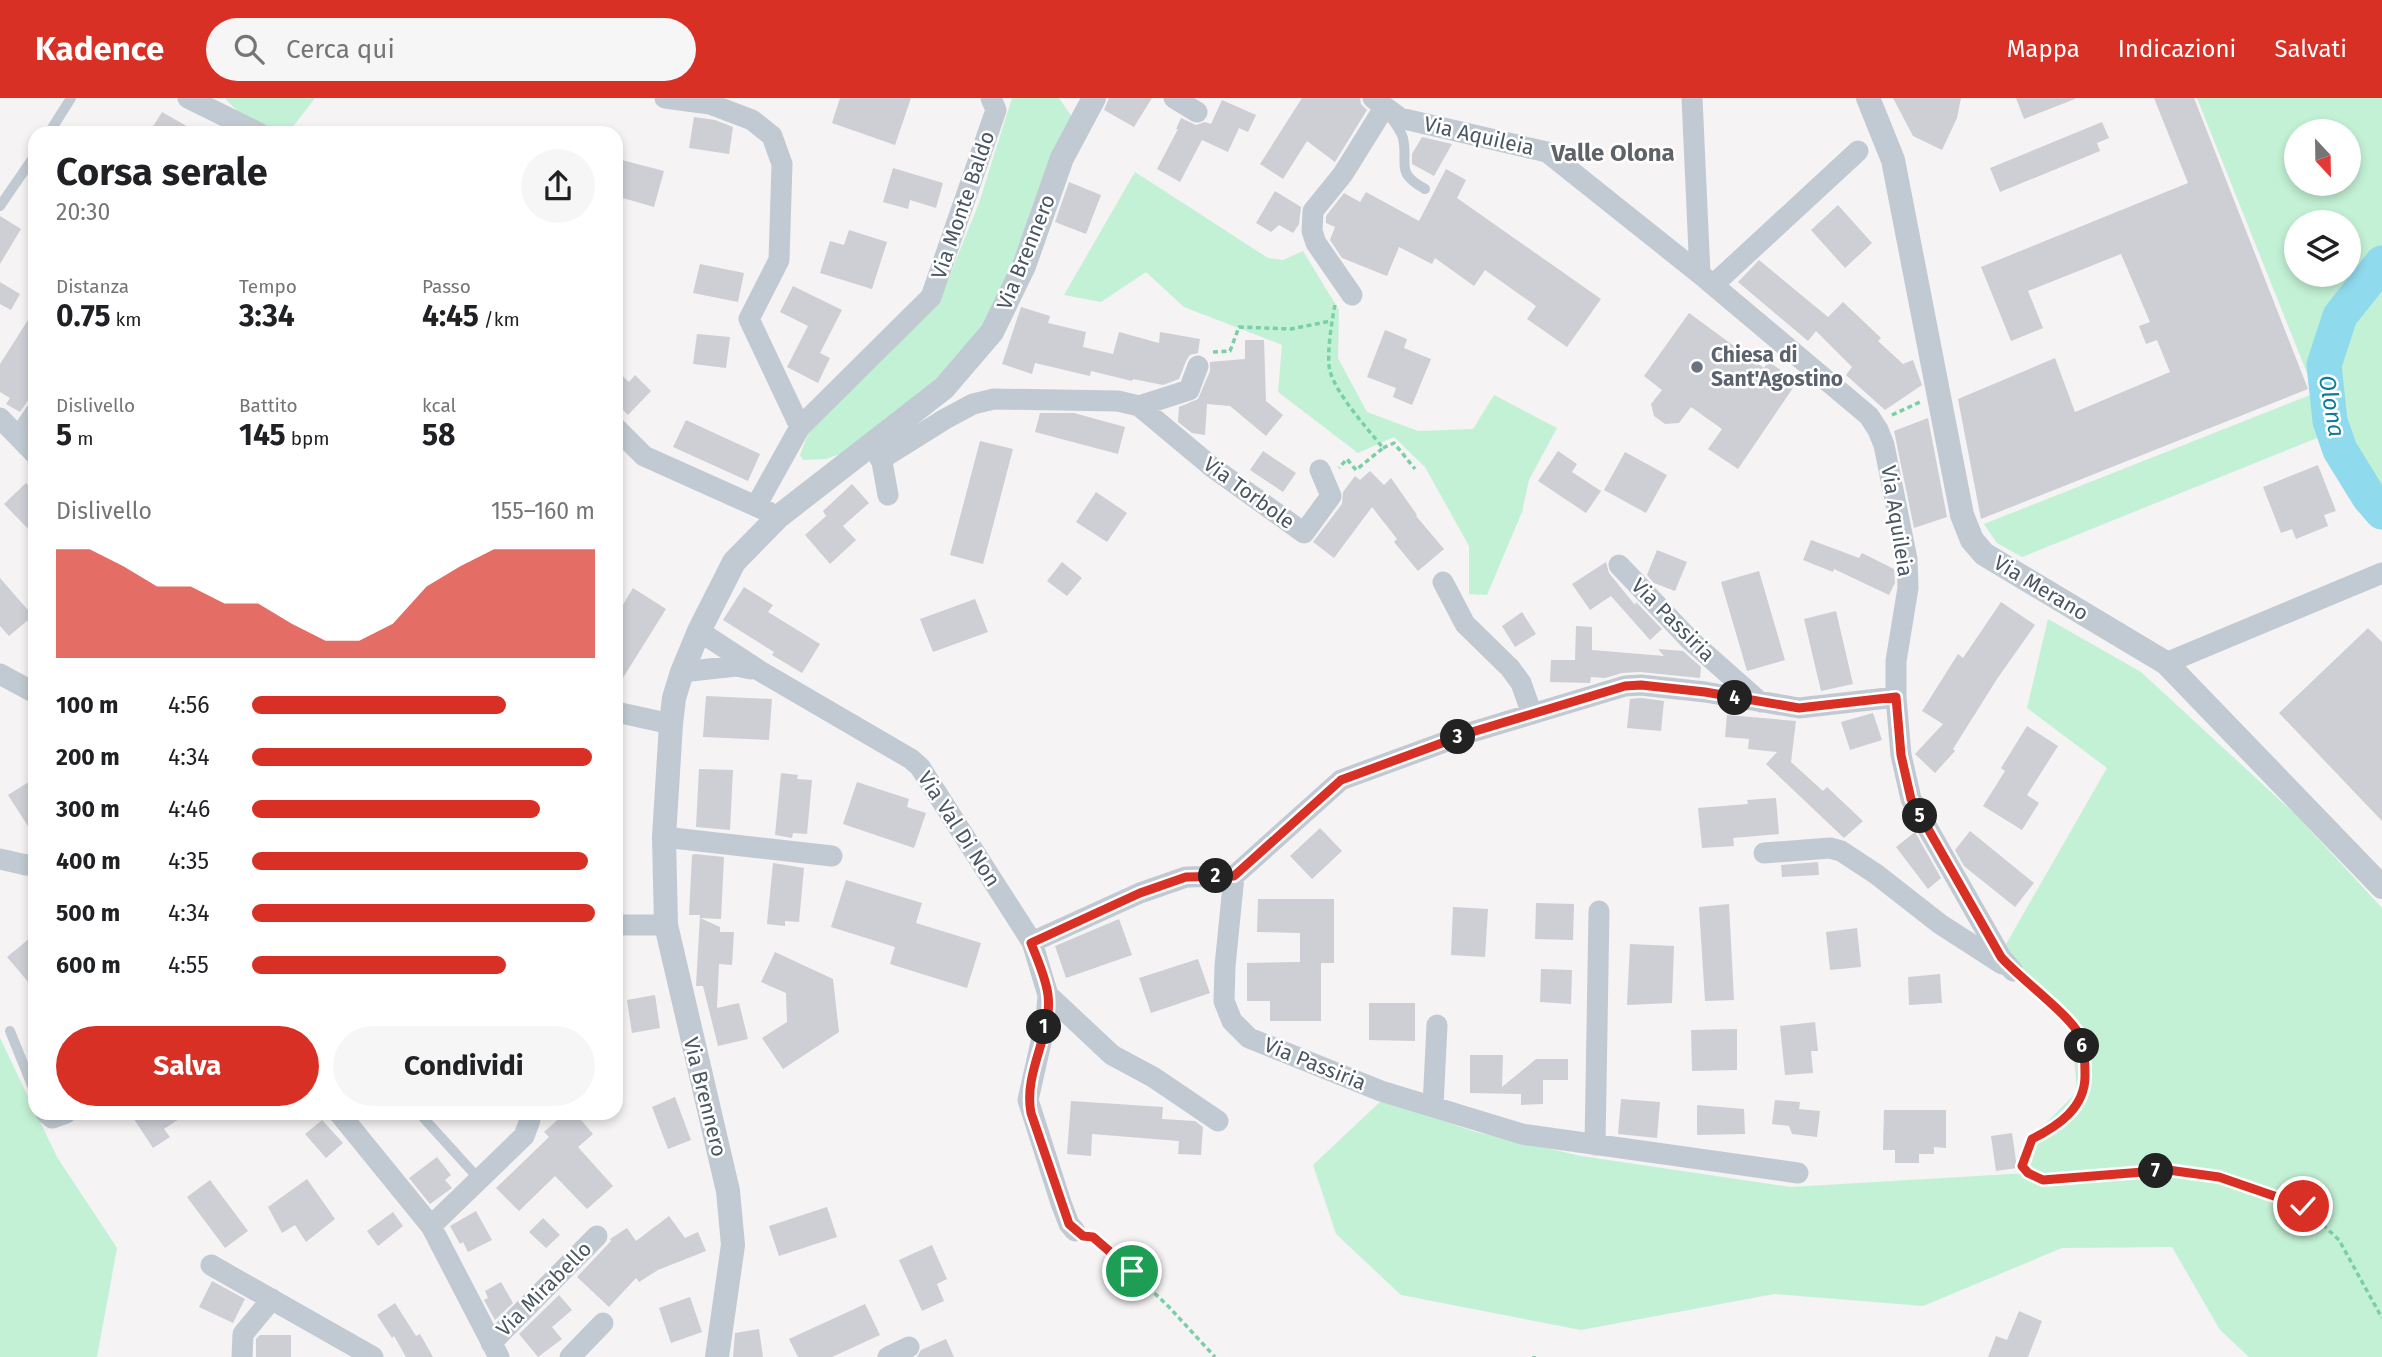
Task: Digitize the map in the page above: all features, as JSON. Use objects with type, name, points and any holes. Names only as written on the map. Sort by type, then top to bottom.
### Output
[{"type":"street","points":[[187,98],[222,125]]},
{"type":"street","points":[[665,98],[710,104],[752,120],[772,136],[782,163],[779,260],[749,319],[800,427]]},
{"type":"street","name":"Via Monte Baldo","points":[[756,506],[800,427],[931,297],[996,110],[991,98]]},
{"type":"street","name":"Via Brennero","points":[[717,1357],[733,1245],[728,1191],[666,925],[664,837],[674,698],[699,631],[734,562],[778,517],[877,452],[944,388],[992,332],[1024,267],[1062,158],[1094,98]]},
{"type":"street","points":[[1174,98],[1196,112]]},
{"type":"street","points":[[1692,98],[1706,280]]},
{"type":"street","name":"Via Merano","points":[[1868,98],[1893,160],[1962,515],[1972,540],[1984,554],[2166,663],[2382,887]]},
{"type":"street","points":[[1347,288],[1316,243],[1312,231],[1313,211],[1343,174],[1379,103]]},
{"type":"street","name":"Via Aquileia","points":[[1379,103],[1400,118],[1547,152],[1706,280],[1869,416],[1875,424],[1884,445],[1907,559],[1908,588],[1896,661],[1896,697],[1901,755],[1911,799],[2001,957],[2013,971]]},
{"type":"street","points":[[1706,280],[1858,151]]},
{"type":"street","points":[[888,495],[877,452],[973,404],[994,399],[1118,401],[1139,406],[1189,390],[1198,366]]},
{"type":"street","name":"Via Torbole","points":[[1139,406],[1212,467],[1304,533],[1331,496],[1323,476]]},
{"type":"street","points":[[0,418],[28,447]]},
{"type":"street","points":[[19,437],[28,424]]},
{"type":"street","points":[[623,435],[643,456],[778,517]]},
{"type":"street","name":"Via Passiria","points":[[1619,565],[1690,640],[1760,702]]},
{"type":"street","points":[[2166,663],[2382,573]]},
{"type":"street","points":[[1443,582],[1465,624],[1510,668],[1521,683],[1532,714]]},
{"type":"street","name":"Via Val Di Non","points":[[699,631],[920,767],[1031,943],[1048,995],[1046,1020],[1028,1100],[1061,1203],[1069,1224],[1075,1231]]},
{"type":"street","name":"Via Val Di Non","points":[[682,672],[736,666],[760,671]]},
{"type":"street","points":[[0,674],[28,689]]},
{"type":"street","name":"Via Passiria","points":[[1798,1173],[1522,1133],[1381,1091],[1249,1038],[1232,1021],[1224,1001],[1234,876],[1341,780],[1472,732],[1625,686],[1641,685],[1799,708],[1896,697]]},
{"type":"street","points":[[623,714],[671,724]]},
{"type":"street","points":[[664,837],[832,856]]},
{"type":"street","points":[[1764,853],[1830,848],[1841,851],[1876,874],[1940,924],[2013,971]]},
{"type":"street","points":[[0,859],[28,865]]},
{"type":"street","points":[[1031,943],[1140,893],[1186,877],[1234,876]]},
{"type":"street","points":[[1595,1145],[1599,911]]},
{"type":"street","points":[[623,925],[666,925]]},
{"type":"street","name":"Via Val Di Non","points":[[1048,995],[1112,1055],[1153,1077],[1218,1121]]},
{"type":"street","points":[[1433,1106],[1437,1025]]},
{"type":"street","name":"Via Mirabello","points":[[345,1120],[431,1226],[495,1350],[597,1236]]},
{"type":"street","points":[[431,1226],[524,1136],[530,1120]]},
{"type":"street","points":[[211,1265],[373,1357]]},
{"type":"street","points":[[242,1357],[243,1334],[272,1299]]},
{"type":"street","points":[[570,1357],[603,1323]]},
{"type":"street","points":[[888,1357],[909,1347]]},
{"type":"lane","points":[[53,126],[71,98]]},
{"type":"lane","points":[[1379,103],[1401,133],[1404,173],[1411,182],[1425,189]]},
{"type":"lane","points":[[0,206],[28,165]]},
{"type":"lane","points":[[10,1031],[28,1076]]},
{"type":"lane","points":[[425,1120],[478,1178]]},
{"type":"path","points":[[1347,288],[1331,321],[1329,370],[1345,399],[1382,448]]},
{"type":"path","points":[[1198,366],[1203,353],[1230,351],[1239,327],[1291,329],[1331,321]]},
{"type":"path","points":[[1875,424],[1938,393]]},
{"type":"path","points":[[1323,476],[1347,459],[1356,470],[1382,448],[1394,443],[1415,468]]},
{"type":"path","points":[[2013,971],[2065,1018],[2081,1037],[2084,1059],[2085,1087],[2078,1105],[2050,1129],[2032,1139],[2022,1166],[2028,1173],[2043,1180],[2168,1170],[2219,1177],[2303,1206],[2339,1240],[2382,1318]]},
{"type":"path","points":[[1075,1231],[1093,1237],[1116,1256],[1169,1307],[1215,1357]]},
{"type":"green space","points":[[225,98],[315,98],[293,126],[259,126]]},
{"type":"green space","points":[[1012,98],[1059,98],[1072,117],[1018,260],[984,324],[935,383],[843,453],[826,459],[803,460],[800,455],[810,429],[939,302],[979,203]]},
{"type":"green space","points":[[2197,98],[2382,98],[2382,524],[2322,436],[2022,557],[1997,543],[1984,524],[2315,393]]},
{"type":"green space","points":[[1135,172],[1268,258],[1283,260],[1303,251],[1339,310],[1338,358],[1367,412],[1418,431],[1473,429],[1494,395],[1557,428],[1529,480],[1522,512],[1487,595],[1469,594],[1469,546],[1425,467],[1394,437],[1358,453],[1278,392],[1282,345],[1184,307],[1146,272],[1101,302],[1064,295]]},
{"type":"green space","points":[[2048,619],[2141,672],[2297,816],[2382,908],[2382,1357],[2249,1357],[2220,1330],[2172,1247],[2062,1248],[1923,1306],[1774,1294],[1581,1330],[1401,1295],[1336,1234],[1313,1165],[1382,1100],[1476,1132],[1581,1156],[1791,1187],[2028,1173],[2043,1126],[2077,1092],[2072,1033],[2066,1023],[2029,989],[2006,944],[2107,768],[2027,708]]},
{"type":"green space","points":[[0,1038],[28,1096],[28,1120],[39,1120],[57,1157],[117,1248],[97,1357],[0,1357]]},
{"type":"building","points":[[840,98],[911,98],[895,145],[832,123]]},
{"type":"building","points":[[1109,98],[1152,98],[1134,127],[1104,110]]},
{"type":"building","points":[[1302,98],[1360,98],[1361,104],[1367,110],[1335,162],[1307,141],[1283,179],[1260,164]]},
{"type":"building","points":[[1893,98],[1961,98],[1957,118],[1942,150],[1913,136]]},
{"type":"building","points":[[2016,98],[2075,98],[2075,99],[2024,119]]},
{"type":"building","points":[[2154,98],[2194,98],[2308,389],[1981,519],[1958,399],[2055,358],[2075,412],[2170,372],[2157,340],[2146,344],[2139,326],[2150,322],[2121,254],[2028,291],[2043,328],[2011,341],[1981,267],[2188,183]]},
{"type":"building","points":[[1222,100],[1256,115],[1248,132],[1239,128],[1228,152],[1202,140],[1180,182],[1157,169],[1181,118],[1196,125],[1205,122],[1211,124]]},
{"type":"building","points":[[162,112],[187,126],[153,126]]},
{"type":"building","points":[[694,117],[715,120],[733,127],[729,154],[689,148]]},
{"type":"building","points":[[2102,122],[2109,138],[2097,143],[2100,151],[2000,192],[1990,168]]},
{"type":"building","points":[[1422,137],[1452,144],[1434,176],[1412,164],[1412,154]]},
{"type":"building","points":[[623,160],[664,171],[654,207],[623,198]]},
{"type":"building","points":[[893,168],[943,183],[936,208],[910,200],[908,209],[883,202]]},
{"type":"building","points":[[1446,169],[1466,180],[1457,198],[1601,299],[1567,347],[1527,319],[1536,306],[1485,270],[1474,286],[1435,258],[1432,264],[1399,247],[1387,276],[1342,258],[1330,240],[1335,227],[1326,223],[1326,216],[1344,193],[1360,202],[1366,192],[1419,221]]},
{"type":"building","points":[[1069,182],[1101,195],[1086,234],[1055,222]]},
{"type":"building","points":[[1275,191],[1301,207],[1299,224],[1293,233],[1279,225],[1271,232],[1256,223]]},
{"type":"building","points":[[1838,205],[1872,243],[1845,268],[1811,230]]},
{"type":"building","points":[[0,216],[21,229],[0,264]]},
{"type":"building","points":[[849,230],[887,242],[872,289],[820,273],[830,241],[844,245]]},
{"type":"building","points":[[1759,260],[1828,317],[1843,302],[1881,338],[1878,341],[1903,364],[1913,360],[1922,385],[1885,410],[1846,375],[1852,367],[1816,331],[1808,341],[1738,282]]},
{"type":"building","points":[[700,264],[744,273],[738,302],[693,293]]},
{"type":"building","points":[[0,282],[20,294],[11,310],[0,304]]},
{"type":"building","points":[[793,286],[842,310],[820,353],[830,358],[818,383],[787,367],[808,326],[780,312]]},
{"type":"building","points":[[1021,307],[1050,316],[1048,323],[1086,332],[1083,347],[1113,354],[1119,332],[1159,343],[1160,332],[1200,339],[1198,353],[1190,355],[1179,379],[1163,385],[1091,371],[1090,376],[1035,363],[1032,374],[1002,364]]},
{"type":"building","points":[[1689,313],[1764,368],[1768,361],[1797,382],[1738,469],[1708,449],[1722,429],[1691,407],[1679,423],[1665,424],[1654,416],[1651,404],[1662,390],[1644,376]]},
{"type":"building","points":[[28,320],[28,400],[20,412],[6,404],[10,398],[0,392],[0,364]]},
{"type":"building","points":[[1385,330],[1407,339],[1404,348],[1431,359],[1412,405],[1393,397],[1396,388],[1367,377]]},
{"type":"building","points":[[697,334],[730,337],[726,368],[693,364]]},
{"type":"building","points":[[1245,340],[1264,340],[1266,401],[1283,415],[1266,436],[1230,406],[1207,404],[1205,435],[1192,433],[1178,422],[1179,407],[1198,399],[1210,371],[1210,362],[1245,359]]},
{"type":"building","points":[[635,375],[651,391],[628,415],[623,410],[623,376],[629,382]]},
{"type":"building","points":[[1040,413],[1074,413],[1125,427],[1118,454],[1035,432]]},
{"type":"building","points":[[1928,418],[1947,517],[1914,528],[1894,431]]},
{"type":"building","points":[[686,420],[760,454],[748,481],[673,447]]},
{"type":"building","points":[[980,441],[1013,449],[983,564],[950,555]]},
{"type":"building","points":[[1263,451],[1296,473],[1283,492],[1250,470]]},
{"type":"building","points":[[1558,451],[1577,464],[1572,472],[1601,491],[1586,513],[1538,481]]},
{"type":"building","points":[[1625,452],[1667,475],[1646,513],[1604,490]]},
{"type":"building","points":[[2318,465],[2336,511],[2324,515],[2328,526],[2296,539],[2292,529],[2281,533],[2263,487]]},
{"type":"building","points":[[1370,471],[1384,485],[1391,478],[1416,516],[1444,549],[1418,571],[1394,542],[1397,539],[1372,507],[1334,558],[1313,542],[1342,504],[1343,492],[1355,476],[1360,480]]},
{"type":"building","points":[[26,483],[28,485],[28,529],[4,504]]},
{"type":"building","points":[[852,484],[869,503],[843,526],[856,540],[830,564],[805,535],[826,516],[823,511]]},
{"type":"building","points":[[1096,492],[1127,513],[1107,542],[1076,522]]},
{"type":"building","points":[[1811,540],[1859,558],[1862,553],[1894,569],[1895,583],[1889,595],[1834,569],[1833,572],[1803,560]]},
{"type":"building","points":[[1657,550],[1687,562],[1675,591],[1654,583],[1647,575]]},
{"type":"building","points":[[1062,562],[1082,578],[1067,596],[1047,581]]},
{"type":"building","points":[[1606,562],[1609,573],[1635,605],[1636,602],[1662,629],[1650,640],[1611,596],[1590,610],[1572,584]]},
{"type":"building","points":[[1759,571],[1785,660],[1747,671],[1721,582]]},
{"type":"building","points":[[0,578],[28,610],[28,620],[9,636],[0,626]]},
{"type":"building","points":[[744,587],[773,605],[768,612],[820,644],[802,673],[723,620]]},
{"type":"building","points":[[633,588],[666,609],[623,678],[623,604]]},
{"type":"building","points":[[975,599],[988,632],[933,652],[920,619]]},
{"type":"building","points":[[2001,602],[2035,625],[1997,679],[1953,749],[1955,751],[1935,773],[1915,754],[1943,724],[1922,711],[1958,654],[1963,658]]},
{"type":"building","points":[[1836,611],[1853,684],[1821,691],[1804,619]]},
{"type":"building","points":[[1522,612],[1536,634],[1515,647],[1502,626]]},
{"type":"building","points":[[1576,626],[1592,627],[1592,650],[1664,656],[1658,649],[1683,651],[1701,667],[1700,678],[1640,672],[1605,678],[1591,677],[1590,683],[1550,682],[1551,660],[1575,660]]},
{"type":"building","points":[[2368,628],[2382,642],[2382,821],[2279,713]]},
{"type":"building","points":[[706,696],[772,699],[769,740],[703,737]]},
{"type":"building","points":[[1630,699],[1664,701],[1661,731],[1627,728]]},
{"type":"building","points":[[1873,713],[1882,740],[1850,750],[1841,722]]},
{"type":"building","points":[[1727,715],[1796,721],[1791,762],[1823,791],[1827,787],[1863,821],[1844,838],[1766,764],[1777,752],[1748,749],[1749,739],[1725,737]]},
{"type":"building","points":[[2027,726],[2058,746],[2027,795],[2039,803],[2022,830],[1983,806],[2005,771],[2001,768]]},
{"type":"building","points":[[699,769],[733,770],[730,830],[696,827]]},
{"type":"building","points":[[781,773],[798,775],[797,779],[812,780],[807,834],[793,833],[792,838],[775,835]]},
{"type":"building","points":[[28,782],[28,826],[8,795]]},
{"type":"building","points":[[857,782],[909,799],[907,807],[926,813],[914,848],[843,824]]},
{"type":"building","points":[[1776,798],[1779,834],[1733,838],[1734,846],[1702,848],[1698,808],[1748,804],[1747,800]]},
{"type":"building","points":[[1320,828],[1342,851],[1312,879],[1290,856]]},
{"type":"building","points":[[1970,831],[2034,883],[2015,907],[1964,866],[1955,850]]},
{"type":"building","points":[[1915,832],[1941,878],[1928,889],[1896,847]]},
{"type":"building","points":[[692,855],[724,857],[721,919],[700,918],[720,927],[720,932],[734,932],[732,965],[719,964],[717,1008],[739,1003],[748,1039],[718,1046],[703,986],[696,986],[700,915],[689,915]]},
{"type":"building","points":[[1818,862],[1819,875],[1782,877],[1781,865]]},
{"type":"building","points":[[773,863],[804,868],[799,922],[785,921],[785,926],[767,924]]},
{"type":"building","points":[[846,880],[922,903],[916,923],[981,943],[967,988],[890,964],[895,947],[831,927]]},
{"type":"building","points":[[1258,899],[1334,899],[1334,963],[1321,963],[1321,1021],[1270,1021],[1270,1001],[1247,1001],[1247,963],[1300,962],[1300,933],[1257,932]]},
{"type":"building","points":[[1536,903],[1574,904],[1573,940],[1535,939]]},
{"type":"building","points":[[1729,904],[1734,1000],[1705,1001],[1699,907]]},
{"type":"building","points":[[1453,907],[1488,909],[1485,957],[1451,955]]},
{"type":"building","points":[[1119,919],[1132,955],[1066,978],[1055,946]]},
{"type":"building","points":[[1857,928],[1861,967],[1830,970],[1826,932]]},
{"type":"building","points":[[28,940],[28,982],[7,957]]},
{"type":"building","points":[[1630,944],[1674,946],[1672,1003],[1627,1005]]},
{"type":"building","points":[[775,952],[833,979],[839,1032],[783,1069],[762,1038],[787,1022],[786,993],[761,982]]},
{"type":"building","points":[[1198,959],[1210,993],[1151,1013],[1139,978]]},
{"type":"building","points":[[1541,969],[1572,970],[1571,1004],[1540,1002]]},
{"type":"building","points":[[1940,974],[1942,1003],[1909,1005],[1908,977]]},
{"type":"building","points":[[655,995],[660,1028],[632,1033],[627,1000]]},
{"type":"building","points":[[1369,1003],[1415,1003],[1415,1041],[1369,1040]]},
{"type":"building","points":[[1815,1022],[1818,1051],[1811,1051],[1813,1073],[1785,1075],[1780,1026]]},
{"type":"building","points":[[1737,1029],[1737,1070],[1692,1071],[1691,1030]]},
{"type":"building","points":[[1470,1055],[1503,1055],[1502,1087],[1536,1059],[1568,1059],[1568,1080],[1543,1080],[1543,1104],[1521,1105],[1521,1094],[1470,1093]]},
{"type":"building","points":[[675,1097],[691,1140],[668,1149],[652,1107]]},
{"type":"building","points":[[1621,1099],[1660,1102],[1657,1138],[1618,1134]]},
{"type":"building","points":[[1775,1100],[1800,1102],[1799,1109],[1820,1111],[1817,1137],[1792,1134],[1789,1126],[1772,1124]]},
{"type":"building","points":[[1071,1101],[1163,1107],[1162,1119],[1195,1121],[1203,1127],[1201,1155],[1178,1154],[1179,1141],[1092,1134],[1091,1156],[1067,1154]]},
{"type":"building","points":[[1697,1105],[1744,1109],[1745,1134],[1697,1135]]},
{"type":"building","points":[[1884,1110],[1946,1110],[1946,1148],[1934,1147],[1934,1154],[1919,1154],[1919,1163],[1895,1163],[1895,1150],[1883,1150]]},
{"type":"building","points":[[135,1120],[178,1120],[164,1129],[170,1137],[153,1148]]},
{"type":"building","points":[[322,1120],[343,1143],[326,1158],[305,1134]]},
{"type":"building","points":[[557,1120],[581,1120],[593,1134],[578,1147],[613,1186],[587,1209],[555,1176],[519,1211],[496,1188],[549,1137],[544,1132]]},
{"type":"building","points":[[2012,1133],[2017,1168],[1996,1171],[1991,1136]]},
{"type":"building","points":[[437,1157],[451,1175],[445,1180],[452,1188],[430,1204],[409,1178]]},
{"type":"building","points":[[307,1179],[335,1219],[306,1242],[295,1225],[282,1233],[268,1207]]},
{"type":"building","points":[[210,1180],[248,1231],[225,1248],[187,1197]]},
{"type":"building","points":[[827,1207],[837,1237],[779,1256],[769,1226]]},
{"type":"building","points":[[476,1211],[492,1240],[468,1252],[450,1226]]},
{"type":"building","points":[[393,1212],[403,1226],[378,1246],[367,1231]]},
{"type":"building","points":[[669,1216],[685,1238],[698,1232],[706,1251],[658,1270],[639,1282],[636,1278],[609,1307],[577,1277],[610,1239],[627,1228],[636,1241]]},
{"type":"building","points":[[543,1218],[560,1235],[546,1248],[529,1232]]},
{"type":"building","points":[[932,1245],[947,1279],[937,1284],[944,1301],[922,1311],[899,1260]]},
{"type":"building","points":[[212,1281],[245,1299],[233,1323],[199,1307]]},
{"type":"building","points":[[501,1282],[513,1303],[495,1320],[484,1300],[488,1298],[485,1291]]},
{"type":"building","points":[[559,1295],[572,1310],[552,1327],[562,1339],[538,1357],[519,1334]]},
{"type":"building","points":[[690,1297],[702,1332],[671,1343],[659,1308]]},
{"type":"building","points":[[395,1303],[416,1336],[420,1334],[433,1357],[406,1357],[394,1336],[392,1338],[377,1315]]},
{"type":"building","points":[[865,1304],[880,1335],[832,1357],[798,1357],[789,1339]]},
{"type":"building","points":[[2019,1311],[2042,1321],[2028,1357],[1988,1357],[1996,1336],[2007,1340]]},
{"type":"building","points":[[759,1329],[763,1357],[733,1357],[735,1333]]},
{"type":"building","points":[[260,1335],[291,1335],[291,1357],[256,1357],[256,1339]]},
{"type":"building","points":[[946,1339],[954,1357],[917,1357],[921,1350]]},
{"type":"waterway","name":"Olona","points":[[2382,263],[2340,316],[2324,365],[2330,421],[2340,450],[2369,497],[2382,512]]},
{"type":"place","name":"Chiesa di Sant'Agostino","points":[[1697,367]]},
{"type":"district","name":"Valle Olona","points":[[1613,153]]},
{"type":"route","points":[[1132,1271],[1093,1237],[1083,1236],[1069,1224],[1031,1113],[1028,1100],[1030,1085],[1046,1020],[1048,995],[1031,943],[1140,893],[1186,877],[1234,876],[1341,780],[1472,732],[1625,686],[1641,685],[1705,692],[1799,708],[1896,697],[1901,755],[1911,799],[1945,863],[2001,957],[2065,1018],[2081,1037],[2085,1087],[2078,1105],[2050,1129],[2032,1139],[2022,1166],[2028,1173],[2043,1180],[2168,1170],[2219,1177],[2303,1206]]}]
